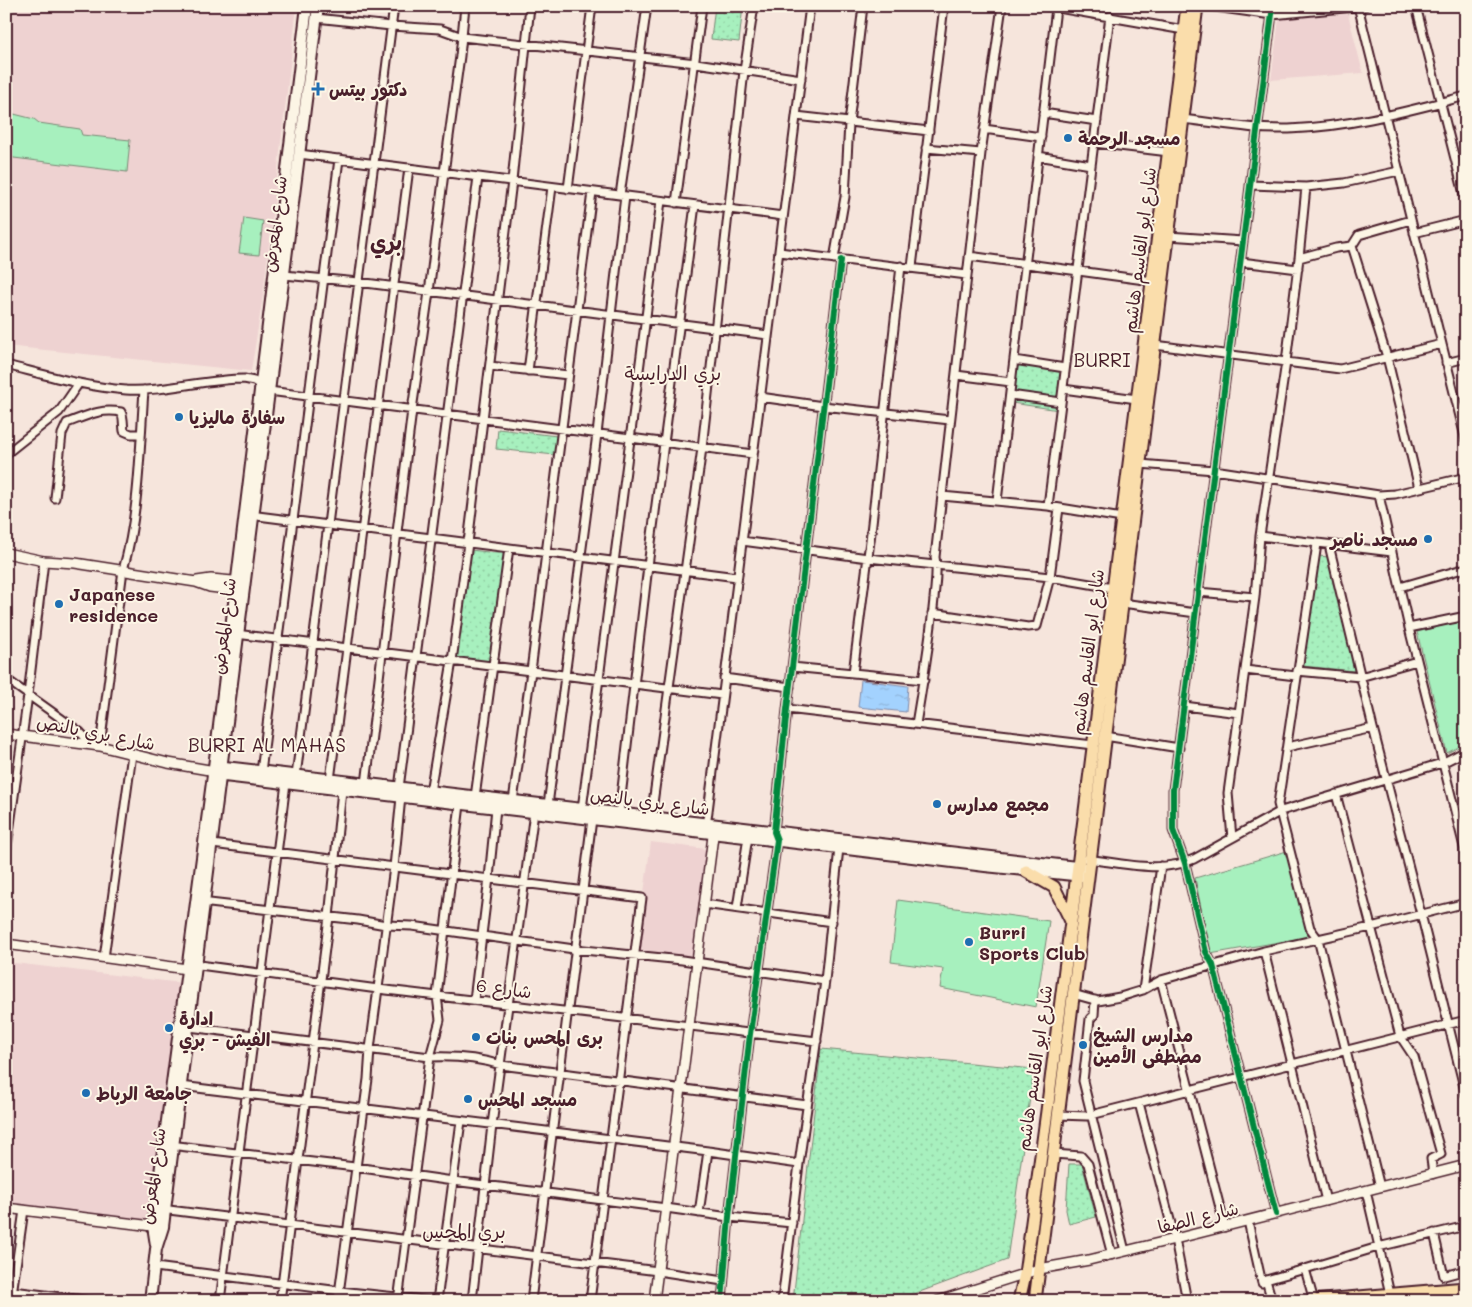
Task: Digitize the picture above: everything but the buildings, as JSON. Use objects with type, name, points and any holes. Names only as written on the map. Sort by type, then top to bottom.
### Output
[{"type":"main road","name":"شارع المعرض","points":[[150,1301],[168,1145],[249,515],[269,391],[297,129],[307,6]]},
{"type":"main road","name":"شارع المعرض","points":[[249,515],[260,385],[281,270],[299,154],[297,129],[318,6]]},
{"type":"main road","name":"شارع ابو القاسم هاشم","points":[[1035,1301],[1073,994],[1093,745],[1187,6]]},
{"type":"main road","name":"شارع ابو القاسم هاشم","points":[[1019,1301],[1025,1274],[1071,921],[1083,867],[1105,736],[1197,6]]},
{"type":"main road","name":"شارع المعرض","points":[[200,902],[212,844],[216,771]]},
{"type":"main road","name":"شارع بري بالنص","points":[[216,771],[261,772],[366,784],[460,804],[592,819],[710,829],[1083,867]]},
{"type":"main road","name":"شارع بري بالنص","points":[[216,771],[342,790],[430,792],[582,809],[651,818],[748,837],[775,836],[839,848],[1026,871],[1083,867]]},
{"type":"main road","points":[[1026,871],[1054,888],[1071,921]]},
{"type":"main road","name":"شارع المعرض","points":[[168,1145],[181,1086],[192,967]]},
{"type":"main road","points":[[1312,1301],[1466,1288]]},
{"type":"street","points":[[296,776],[394,6]]},
{"type":"street","points":[[366,784],[412,410],[430,292],[465,6]]},
{"type":"street","points":[[430,792],[452,661],[468,543],[512,181],[530,6]]},
{"type":"street","points":[[568,189],[592,6]]},
{"type":"street","points":[[548,806],[611,315],[622,196],[647,6]]},
{"type":"street","points":[[676,203],[696,63],[702,6]]},
{"type":"street","points":[[651,818],[702,448],[744,71],[754,6]]},
{"type":"street","points":[[654,1301],[704,904],[724,678],[810,6]]},
{"type":"street","points":[[722,1301],[729,1217],[775,836],[787,708],[824,406],[844,197],[849,123],[863,6]]},
{"type":"street","points":[[912,267],[944,6]]},
{"type":"street","points":[[916,724],[924,680],[932,613],[937,566],[935,557],[981,153],[1002,6]]},
{"type":"street","points":[[1047,6],[1184,30]]},
{"type":"street","points":[[1208,6],[1272,15],[1360,7],[1385,117],[1466,441]]},
{"type":"street","points":[[1273,6],[1173,790],[1172,822],[1175,838],[1185,863],[1206,952],[1213,965],[1276,1214]]},
{"type":"street","points":[[1416,6],[1466,202]]},
{"type":"street","points":[[997,501],[1056,8]]},
{"type":"street","points":[[1048,506],[1110,16]]},
{"type":"street","points":[[316,18],[440,29],[462,37],[696,63],[801,78]]},
{"type":"street","points":[[1183,119],[1258,128],[1316,128],[1385,117],[1466,96]]},
{"type":"street","points":[[1044,112],[1097,121]]},
{"type":"street","points":[[796,116],[929,131]]},
{"type":"street","points":[[984,129],[1040,137]]},
{"type":"street","points":[[1094,143],[1169,152]]},
{"type":"street","points":[[926,148],[981,153]]},
{"type":"street","points":[[299,154],[783,216]]},
{"type":"street","points":[[1038,156],[1091,165]]},
{"type":"street","points":[[261,772],[339,159]]},
{"type":"street","points":[[330,780],[409,168]]},
{"type":"street","points":[[1250,185],[1306,187],[1344,183],[1399,171]]},
{"type":"street","points":[[338,1301],[394,867],[400,792],[416,657],[478,177]]},
{"type":"street","points":[[528,371],[552,187]]},
{"type":"street","points":[[1232,838],[1228,794],[1255,597],[1260,536],[1300,258],[1306,187]]},
{"type":"street","points":[[512,801],[531,671],[592,192]]},
{"type":"street","points":[[582,809],[661,200]]},
{"type":"street","points":[[619,814],[648,566],[695,205]]},
{"type":"street","points":[[1411,220],[1359,235],[1352,246],[1387,357],[1419,488]]},
{"type":"street","points":[[1414,233],[1466,220]]},
{"type":"street","points":[[1168,236],[1243,241]]},
{"type":"street","points":[[1300,258],[1336,248],[1352,246]]},
{"type":"street","points":[[779,252],[967,275]]},
{"type":"street","points":[[970,256],[1152,281]]},
{"type":"street","points":[[1241,262],[1298,269]]},
{"type":"street","points":[[853,673],[901,266]]},
{"type":"street","points":[[281,270],[324,279],[537,304],[576,311],[645,318],[768,335]]},
{"type":"street","points":[[1154,345],[1340,369],[1442,344]]},
{"type":"street","points":[[1446,363],[1466,358]]},
{"type":"street","points":[[1014,360],[1066,368]]},
{"type":"street","points":[[6,365],[104,388],[144,390],[240,379],[248,380],[269,391],[753,454]]},
{"type":"street","points":[[490,366],[568,375]]},
{"type":"street","points":[[956,374],[1011,382]]},
{"type":"street","points":[[6,454],[60,412],[79,383]]},
{"type":"street","points":[[1063,389],[1137,399]]},
{"type":"street","points":[[96,745],[123,570],[132,531],[144,390]]},
{"type":"street","points":[[1010,395],[1061,402]]},
{"type":"street","points":[[760,397],[950,420]]},
{"type":"street","points":[[55,498],[62,434],[67,423],[100,410],[117,411],[123,415],[122,424],[124,431],[131,434],[141,434]]},
{"type":"street","points":[[1140,464],[1214,470],[1379,495],[1395,494],[1466,477]]},
{"type":"street","points":[[1379,495],[1409,628],[1466,855]]},
{"type":"street","points":[[942,496],[1048,506],[1122,518]]},
{"type":"street","points":[[932,613],[1028,628],[1037,626],[1050,577],[1059,508]]},
{"type":"street","points":[[249,515],[737,577]]},
{"type":"street","points":[[1260,536],[1392,552]]},
{"type":"street","points":[[742,542],[937,566],[1050,577],[1113,588]]},
{"type":"street","points":[[1317,544],[1278,804],[1310,928],[1318,939],[1380,1187]]},
{"type":"street","points":[[1329,545],[1360,677],[1466,1095]]},
{"type":"street","points":[[475,797],[509,548]]},
{"type":"street","points":[[6,553],[45,555],[75,563]]},
{"type":"street","points":[[16,554],[44,561],[75,563],[196,582],[211,580],[240,586]]},
{"type":"street","points":[[6,854],[44,561]]},
{"type":"street","points":[[1400,586],[1466,568]]},
{"type":"street","points":[[1198,592],[1255,597]]},
{"type":"street","points":[[1122,604],[1196,613]]},
{"type":"street","points":[[1409,628],[1466,616]]},
{"type":"street","points":[[234,634],[722,695]]},
{"type":"street","points":[[1245,670],[1360,677],[1417,661]]},
{"type":"street","points":[[792,667],[924,680]]},
{"type":"street","points":[[724,678],[790,686]]},
{"type":"street","points":[[6,679],[96,745]]},
{"type":"street","points":[[1184,706],[1239,712]]},
{"type":"street","points":[[787,708],[1093,745]]},
{"type":"street","points":[[1287,747],[1373,728]]},
{"type":"street","name":"شارع بري بالنص","points":[[6,734],[96,745],[168,763],[216,771]]},
{"type":"street","points":[[1105,736],[1179,748]]},
{"type":"street","points":[[1083,867],[1105,862],[1161,866],[1185,863],[1281,811],[1442,763],[1466,751]]},
{"type":"street","points":[[104,958],[132,754]]},
{"type":"street","points":[[220,1301],[286,783]]},
{"type":"street","points":[[280,1301],[329,917],[342,790]]},
{"type":"street","points":[[1336,794],[1400,1036],[1414,1057],[1441,1154],[1430,1158],[1433,1174]]},
{"type":"street","points":[[399,1299],[421,1115],[430,1057],[440,1020],[437,996],[460,804]]},
{"type":"street","points":[[474,1000],[496,808]]},
{"type":"street","points":[[472,1301],[492,1125],[534,812]]},
{"type":"street","points":[[531,1301],[574,949],[584,890],[592,819]]},
{"type":"street","points":[[737,908],[748,837]]},
{"type":"street","points":[[212,844],[642,898],[590,1301]]},
{"type":"street","points":[[782,1301],[825,980],[839,848]]},
{"type":"street","points":[[1143,990],[1161,866]]},
{"type":"street","points":[[200,902],[358,920],[386,925],[412,926],[574,949],[697,962],[825,980]]},
{"type":"street","points":[[1073,994],[1101,1000],[1143,990],[1162,980],[1264,951],[1466,903]]},
{"type":"street","points":[[704,904],[832,922]]},
{"type":"street","points":[[6,944],[104,958],[192,967]]},
{"type":"street","points":[[1264,951],[1326,1201]]},
{"type":"street","name":"شارع 6","points":[[192,967],[262,973],[437,996],[568,1010],[817,1041]]},
{"type":"street","points":[[1162,980],[1225,1227]]},
{"type":"street","points":[[1095,1000],[1094,1015],[1090,1019],[1083,1081],[1125,1251]]},
{"type":"street","points":[[1058,1115],[1083,1117],[1466,1020]]},
{"type":"street","points":[[188,1026],[430,1057],[445,1056],[487,1061],[501,1065],[807,1105]]},
{"type":"street","points":[[181,1086],[674,1146],[799,1164]]},
{"type":"street","points":[[1139,1103],[1175,1239],[1187,1301]]},
{"type":"street","points":[[155,1267],[282,1282],[399,1299],[435,1301],[461,1121]]},
{"type":"street","points":[[168,1145],[355,1167],[729,1217],[792,1223]]},
{"type":"street","points":[[699,1213],[708,1151]]},
{"type":"street","points":[[1053,1154],[1081,1156],[1088,1164],[1112,1255]]},
{"type":"street","name":"شارع الصفا","points":[[938,1301],[1040,1269],[1112,1255],[1466,1165]]},
{"type":"street","points":[[1366,1191],[1390,1294]]},
{"type":"street","points":[[6,1208],[158,1226]]},
{"type":"street","points":[[160,1209],[658,1271],[723,1281]]},
{"type":"street","points":[[12,1301],[24,1210]]},
{"type":"street","points":[[1248,1221],[1262,1283],[1266,1280],[1378,1247],[1466,1226]]},
{"type":"street","points":[[1434,1234],[1444,1276],[1466,1270]]},
{"type":"street","points":[[1305,1269],[1312,1301]]},
{"type":"street","points":[[1266,1280],[1272,1301]]},
{"type":"street","points":[[13,1291],[92,1301]]},
{"type":"shaded area","points":[[6,6],[297,6],[263,296],[251,371],[6,346]]},
{"type":"shaded area","points":[[1348,14],[1363,73],[1271,80],[1279,19]]},
{"type":"shaded area","points":[[651,842],[706,849],[694,958],[636,951]]},
{"type":"shaded area","name":"جامعة الرباط","points":[[6,962],[181,983],[150,1221],[6,1204]]},
{"type":"green space","points":[[715,6],[743,6],[739,42],[711,39]]},
{"type":"green space","points":[[6,112],[34,119],[39,123],[80,129],[82,135],[130,140],[127,172],[6,157]]},
{"type":"green space","points":[[244,218],[263,221],[259,255],[239,253]]},
{"type":"green space","points":[[1017,362],[1066,369],[1059,410],[1012,403]]},
{"type":"green space","points":[[498,429],[557,436],[555,455],[496,449]]},
{"type":"green space","points":[[470,550],[506,554],[491,664],[456,659]]},
{"type":"green space","points":[[1317,556],[1330,557],[1355,671],[1302,666]]},
{"type":"green space","points":[[1466,620],[1466,743],[1447,753],[1417,632]]},
{"type":"green space","points":[[1287,851],[1308,937],[1210,954],[1195,878]]},
{"type":"green space","name":"Burri Sports Club","points":[[898,900],[1049,921],[1036,1007],[940,988],[943,969],[891,962]]},
{"type":"green space","points":[[821,1049],[1034,1069],[1007,1260],[895,1301],[793,1301]]},
{"type":"green space","points":[[1069,1164],[1082,1164],[1096,1217],[1069,1224],[1066,1210]]},
{"type":"water","points":[[861,680],[908,686],[906,712],[858,707]]},
{"type":"cycle path","points":[[1273,6],[1173,790],[1173,830],[1185,863],[1206,952],[1213,965],[1276,1214]]},
{"type":"cycle path","points":[[722,1301],[729,1217],[750,1034],[777,840],[774,832],[787,709],[841,260]]},
{"type":"place","name":"دكتور بيتس","points":[[318,89]]},
{"type":"place","name":"مسجد الرحمة","points":[[1068,138]]},
{"type":"place","name":"سفارة ماليزيا","points":[[179,417]]},
{"type":"place","name":"مسجد ناصر","points":[[1428,539]]},
{"type":"place","name":"Japanese residence","points":[[59,604]]},
{"type":"place","name":"مجمع مدارس","points":[[937,804]]},
{"type":"place","name":"Burri Sports Club","points":[[969,942]]},
{"type":"place","name":"ادارة الفيش - بري","points":[[169,1028]]},
{"type":"place","name":"برى المحس بنات","points":[[476,1037]]},
{"type":"place","name":"مدارس الشيخ مصطفى الأمين","points":[[1083,1045]]},
{"type":"place","name":"جامعة الرباط","points":[[86,1093]]},
{"type":"place","name":"مسجد المحس","points":[[468,1099]]},
{"type":"district","name":"بري","points":[[386,241]]},
{"type":"district","name":"BURRI","points":[[1102,359]]},
{"type":"district","name":"بري الدرايسة","points":[[673,372]]},
{"type":"district","name":"BURRI AL MAHAS","points":[[267,744]]},
{"type":"district","name":"بري المحس","points":[[464,1230]]}]
